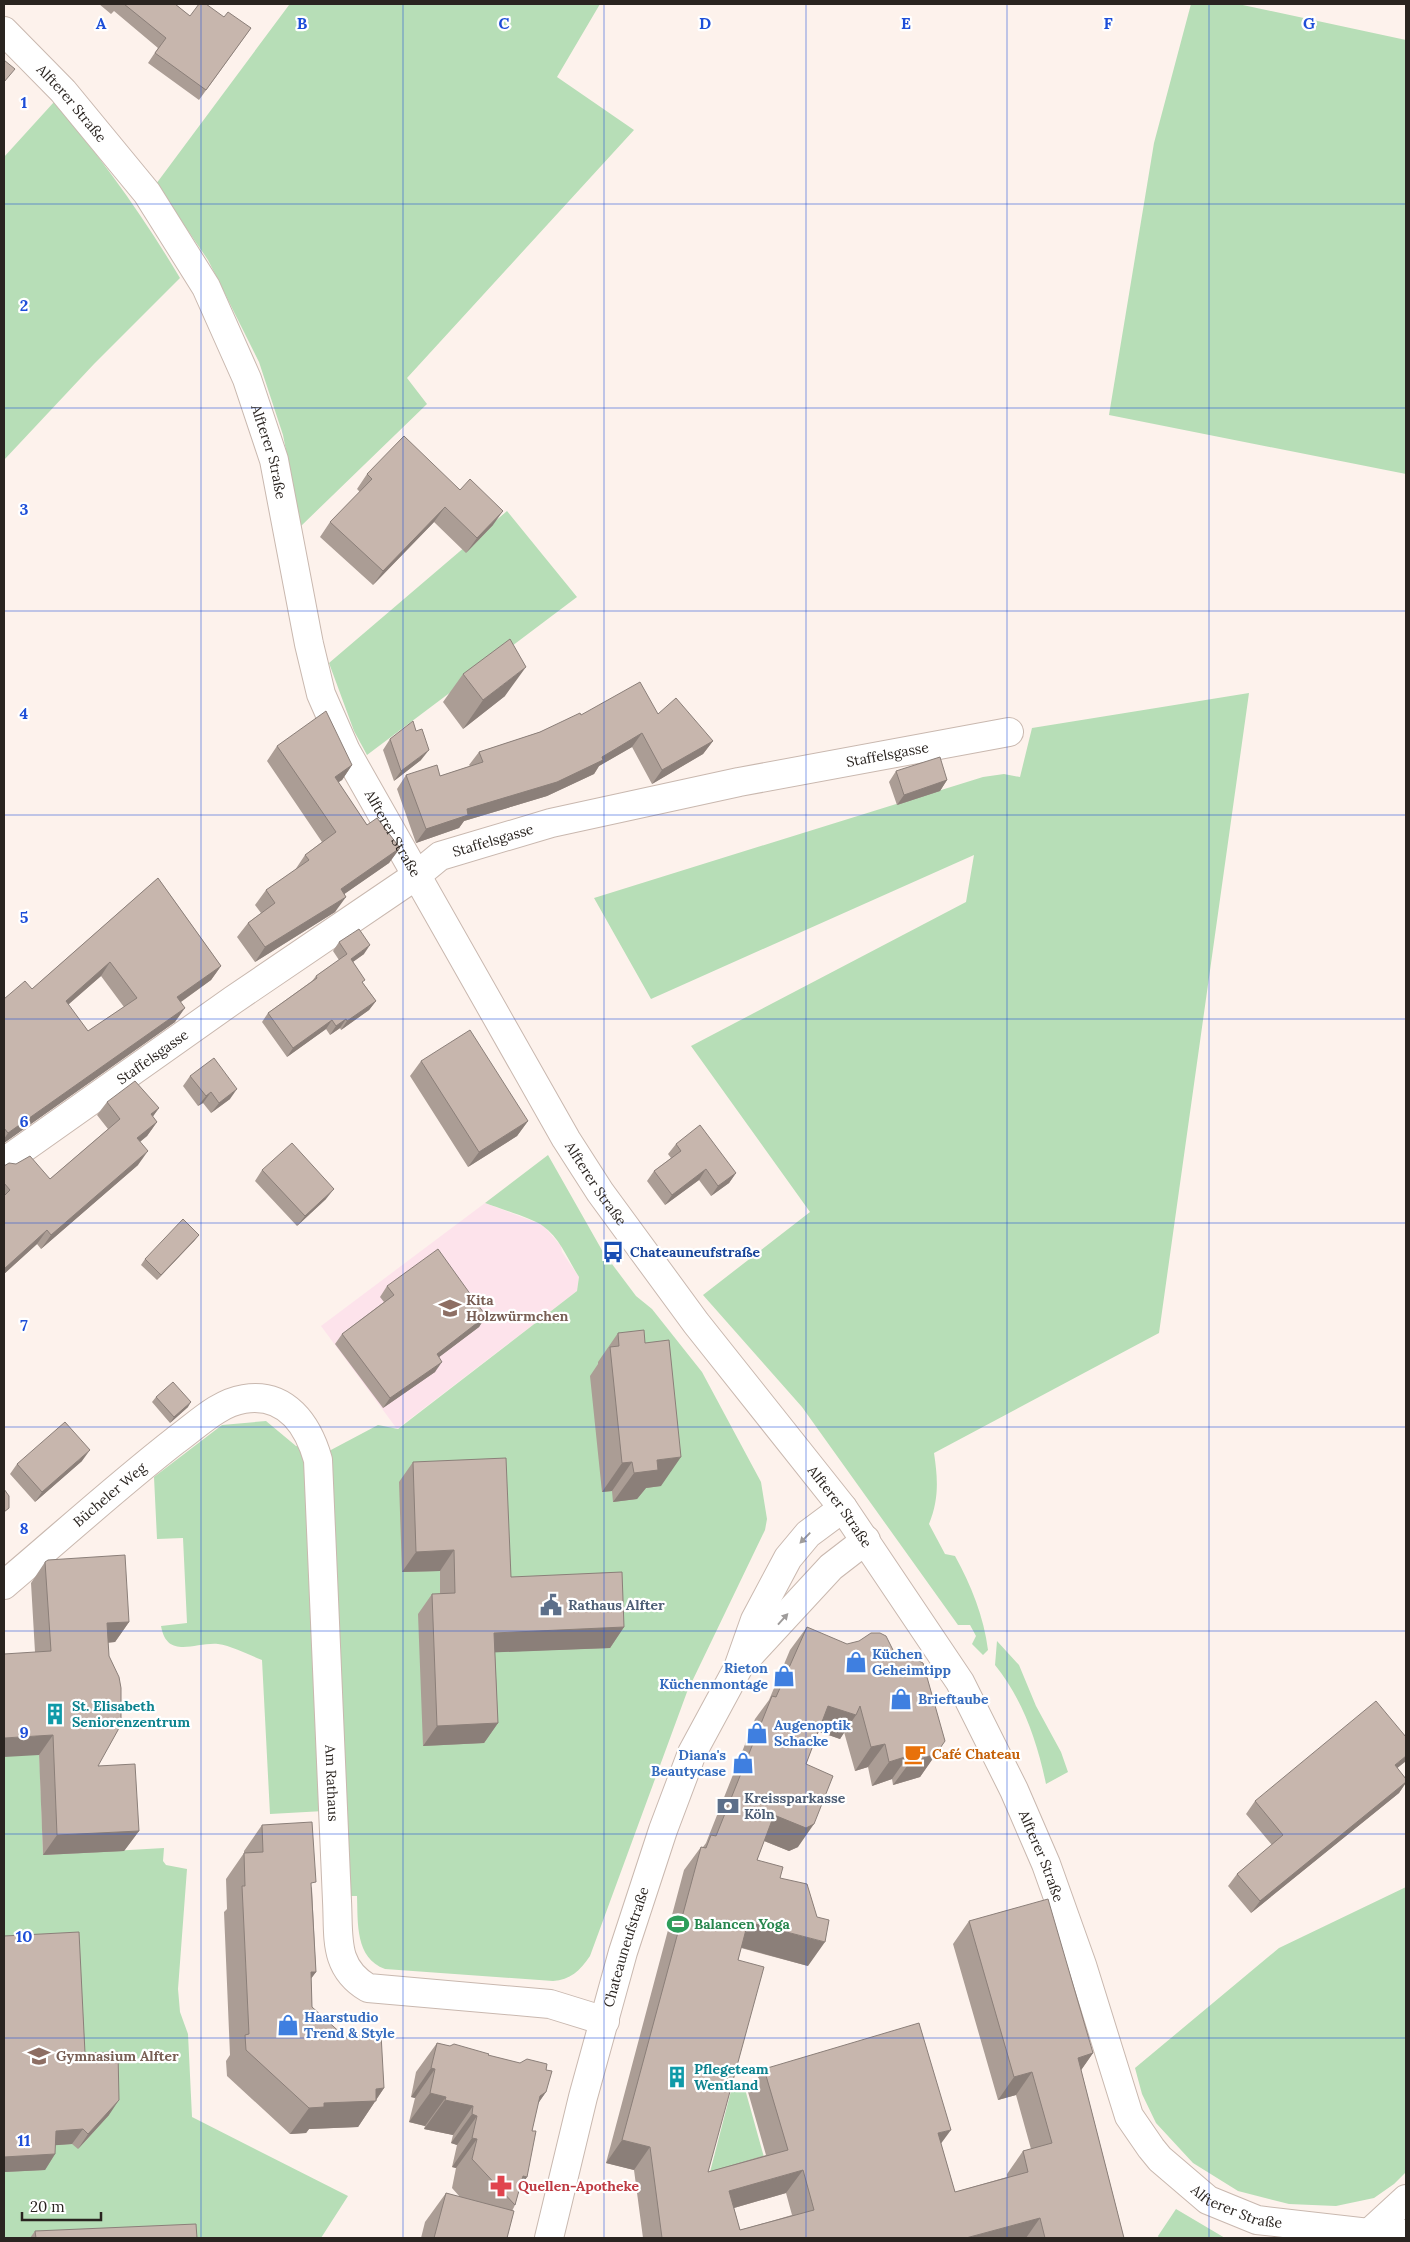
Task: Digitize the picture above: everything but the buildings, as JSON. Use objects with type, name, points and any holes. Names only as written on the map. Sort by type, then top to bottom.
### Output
[{"type":"street","name":"Alfterer Straße","points":[[4,31],[63,91],[146,193],[206,287],[247,379],[274,460],[309,644],[321,694],[346,751],[566,1139],[600,1192],[696,1323],[844,1508],[960,1682],[1014,1790],[1046,1864],[1079,1956],[1129,2116],[1160,2159],[1208,2200],[1224,2208],[1257,2220],[1369,2233],[1406,2234]]},
{"type":"street","name":"Staffelsgasse","points":[[4,1162],[233,1000],[417,875],[440,856],[551,823],[739,782],[1009,732]]},
{"type":"street","name":"Am Rathaus","points":[[218,1408],[244,1399],[264,1400],[290,1411],[303,1423],[312,1440],[318,1460],[340,1947],[343,1963],[348,1972],[355,1980],[368,1988],[550,2004],[605,2021]]},
{"type":"street","name":"Bücheler Weg","points":[[4,1585],[143,1466],[218,1408]]},
{"type":"street","name":"Chateauneufstraße","points":[[549,2238],[583,2097],[623,1952],[666,1822],[692,1753],[738,1668],[755,1620],[788,1558],[808,1534],[844,1508]]},
{"type":"street","name":"Chateauneufstraße","points":[[738,1668],[831,1567],[866,1540]]},
{"type":"street","points":[[1369,2233],[1406,2199]]},
{"type":"shaded area","name":"Kita Holzwürmchen","points":[[485,1203],[543,1225],[561,1246],[562,1252],[579,1277],[577,1291],[397,1429],[321,1326]]},
{"type":"green space","points":[[600,4],[557,77],[634,130],[407,378],[427,404],[301,526],[283,435],[259,362],[208,260],[156,184],[289,5]]},
{"type":"green space","points":[[1191,4],[1238,4],[1406,40],[1406,474],[1109,415],[1154,143]]},
{"type":"green space","points":[[54,102],[121,187],[180,278],[94,364],[4,460],[4,157]]},
{"type":"green space","points":[[507,511],[577,597],[367,755],[354,731],[329,663]]},
{"type":"green space","points":[[1249,693],[1159,1333],[934,1453],[937,1489],[935,1506],[929,1524],[945,1554],[955,1556],[971,1590],[980,1613],[986,1638],[988,1650],[983,1655],[972,1644],[976,1636],[970,1625],[958,1625],[802,1407],[703,1295],[810,1212],[691,1046],[966,902],[974,855],[651,999],[594,898],[983,777],[1004,774],[1020,777],[1032,728]]},
{"type":"green space","points":[[548,1155],[603,1252],[636,1296],[652,1309],[702,1372],[761,1482],[767,1519],[765,1530],[687,1692],[590,1956],[582,1966],[570,1977],[553,1981],[385,1969],[375,1964],[363,1948],[358,1928],[357,1896],[349,1896],[324,1811],[270,1814],[262,1660],[218,1644],[176,1646],[169,1643],[164,1636],[161,1626],[187,1623],[183,1538],[157,1539],[154,1477],[222,1425],[266,1421],[296,1446],[329,1451],[378,1425],[398,1429],[577,1291],[579,1277],[559,1243],[549,1231],[532,1220],[485,1203]]},
{"type":"green space","points":[[997,1641],[1019,1665],[1036,1706],[1061,1752],[1068,1772],[1046,1784],[1028,1721],[1014,1692],[995,1665]]},
{"type":"green space","points":[[39,1743],[43,1855],[164,1848],[163,1861],[166,1865],[187,1869],[178,1989],[180,2012],[188,2034],[192,2117],[348,2196],[321,2238],[4,2238],[4,1757]]},
{"type":"green space","points":[[1406,1887],[1406,2172],[1394,2184],[1374,2198],[1336,2206],[1289,2204],[1238,2191],[1193,2163],[1156,2123],[1142,2094],[1135,2068],[1279,1948]]},
{"type":"green space","points":[[745,2089],[767,2168],[710,2172],[731,2091]]},
{"type":"green space","points":[[1176,2209],[1225,2238],[1159,2238],[1158,2236]]},
{"type":"place","name":"Chateauneufstraße","points":[[613,1252]]},
{"type":"place","name":"Kita Holzwürmchen","points":[[450,1308]]},
{"type":"place","name":"Rathaus Alfter","points":[[551,1605]]},
{"type":"place","name":"Küchen Geheimtipp","points":[[856,1662]]},
{"type":"place","name":"Rieton Küchenmontage","points":[[784,1676]]},
{"type":"place","name":"Brieftaube","points":[[901,1699]]},
{"type":"place","name":"St. Elisabeth Seniorenzentrum","points":[[55,1714]]},
{"type":"place","name":"Augenoptik Schacke","points":[[757,1733]]},
{"type":"place","name":"Café Chateau","points":[[915,1754]]},
{"type":"place","name":"Diana's Beautycase","points":[[743,1763]]},
{"type":"place","name":"Kreissparkasse Köln","points":[[728,1806]]},
{"type":"place","name":"Balancen Yoga","points":[[678,1924]]},
{"type":"place","name":"Haarstudio Trend & Style","points":[[288,2025]]},
{"type":"place","name":"Gymnasium Alfter","points":[[39,2056]]},
{"type":"place","name":"Pflegeteam Wentland","points":[[677,2077]]},
{"type":"place","name":"Quellen-Apotheke","points":[[501,2186]]}]
